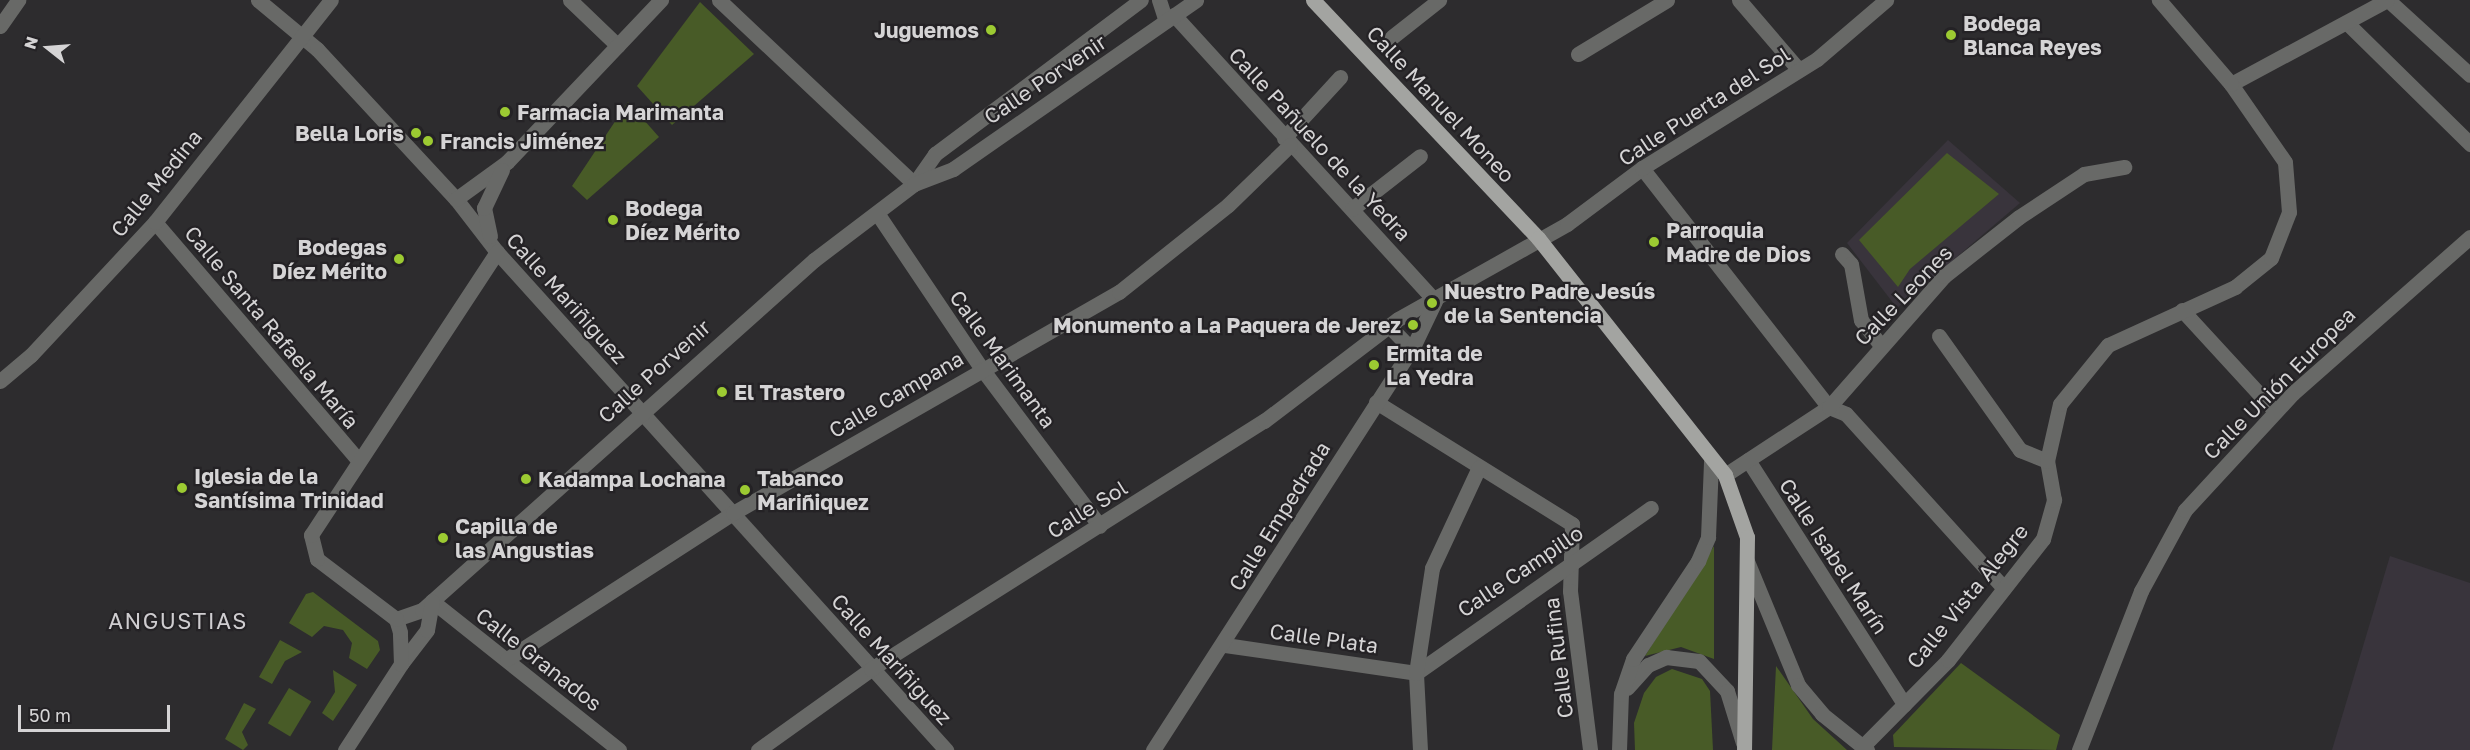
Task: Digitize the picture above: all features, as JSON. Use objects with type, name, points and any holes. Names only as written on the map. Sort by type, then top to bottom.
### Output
[{"type":"main road","name":"Calle Manuel Moneo","points":[[1313,0],[1538,238],[1711,461],[1725,475]]},
{"type":"main road","points":[[1725,475],[1741,513],[1747,561],[1744,747]]},
{"type":"street","points":[[0,26],[18,0]]},
{"type":"street","name":"Calle Mariñiguez","points":[[258,0],[300,36],[456,199],[497,252],[946,750]]},
{"type":"street","name":"Calle Medina","points":[[0,381],[32,355],[155,222],[300,36],[331,0]]},
{"type":"street","points":[[570,0],[618,46]]},
{"type":"street","points":[[456,199],[507,162],[661,0]]},
{"type":"street","points":[[719,0],[914,183]]},
{"type":"street","name":"Calle Porvenir","points":[[396,619],[413,616],[432,601],[639,411],[814,260],[914,183],[935,154],[1141,0]]},
{"type":"street","points":[[1159,0],[1172,12]]},
{"type":"street","name":"Calle Porvenir","points":[[914,183],[953,169],[1172,12],[1196,0]]},
{"type":"street","points":[[1392,37],[1439,0]]},
{"type":"street","points":[[1578,54],[1667,0]]},
{"type":"street","points":[[1738,0],[1799,70]]},
{"type":"street","name":"Calle Puerta del Sol","points":[[1435,301],[1538,238],[1567,224],[1642,168],[1799,70],[1886,0]]},
{"type":"street","name":"Calle Vista Alegre","points":[[1864,748],[1948,660],[2043,539],[2054,500],[2047,461],[2060,404],[2108,345],[2235,287],[2271,258],[2289,212],[2285,162],[2231,84],[2159,0]]},
{"type":"street","points":[[2231,84],[2387,0],[2470,75]]},
{"type":"street","name":"Calle Pañuelo de la Yedra","points":[[1172,12],[1287,142],[1352,209],[1435,301]]},
{"type":"street","points":[[2347,23],[2470,144]]},
{"type":"street","name":"Calle Campana","points":[[507,658],[733,513],[1150,272],[1287,142],[1340,77]]},
{"type":"street","points":[[1352,209],[1420,156]]},
{"type":"street","points":[[401,664],[396,619],[317,559],[311,536],[358,460],[497,252],[484,208],[507,162]]},
{"type":"street","points":[[1642,168],[1829,407],[1846,414],[2004,588]]},
{"type":"street","name":"Calle Leones","points":[[1725,475],[1829,407],[1944,276],[2019,217],[2084,174],[2124,168]]},
{"type":"street","name":"Calle Marimanta","points":[[877,213],[982,369],[1101,526]]},
{"type":"street","name":"Calle Santa Rafaela María","points":[[155,222],[358,460]]},
{"type":"street","name":"Calle Unión Europea","points":[[2079,750],[2141,591],[2185,510],[2275,411],[2470,237]]},
{"type":"street","points":[[1842,254],[1851,264],[1861,320],[1881,346]]},
{"type":"street","name":"Calle Sol","points":[[758,750],[871,669],[1101,526],[1264,421],[1389,326],[1435,301]]},
{"type":"street","name":"Calle Empedrada","points":[[1153,750],[1225,645],[1411,349],[1435,301]]},
{"type":"street","points":[[2182,310],[2275,411]]},
{"type":"street","points":[[1389,326],[1411,349]]},
{"type":"street","points":[[1939,336],[2020,450],[2047,461]]},
{"type":"street","points":[[1376,402],[1479,467],[1432,568],[1416,673],[1420,750]]},
{"type":"street","name":"Calle Isabel Marín","points":[[1748,460],[1904,704]]},
{"type":"street","points":[[1619,750],[1621,694],[1633,659],[1698,561],[1708,537],[1711,461]]},
{"type":"street","name":"Calle Rufina","points":[[1479,467],[1572,524],[1571,562],[1590,750]]},
{"type":"street","name":"Calle Campillo","points":[[1416,673],[1651,508]]},
{"type":"street","points":[[1747,561],[1798,685],[1864,748]]},
{"type":"street","points":[[345,750],[401,664],[427,630],[432,601]]},
{"type":"street","name":"Calle Granados","points":[[432,601],[507,658],[619,750]]},
{"type":"street","name":"Calle Plata","points":[[1225,645],[1416,673]]},
{"type":"street","points":[[1621,694],[1648,665],[1666,657],[1699,661],[1727,691],[1744,747]]},
{"type":"shaded area","points":[[1948,140],[2020,203],[1897,308],[1847,243]]},
{"type":"shaded area","points":[[2390,556],[2470,583],[2470,750],[2332,750]]},
{"type":"green space","points":[[700,2],[754,54],[672,125],[637,86]]},
{"type":"green space","points":[[628,102],[659,137],[587,200],[572,186]]},
{"type":"green space","points":[[1947,153],[1999,194],[1910,269],[1898,287],[1859,240]]},
{"type":"green space","points":[[1714,546],[1714,659],[1681,647],[1645,656]]},
{"type":"green space","points":[[313,592],[378,641],[380,650],[367,669],[349,658],[352,643],[343,630],[324,626],[312,637],[289,623],[306,594]]},
{"type":"green space","points":[[280,640],[302,652],[285,661],[272,684],[259,677]]},
{"type":"green space","points":[[1961,663],[2060,735],[2056,750],[1894,747],[1893,735]]},
{"type":"green space","points":[[1776,666],[1813,719],[1847,750],[1772,750]]},
{"type":"green space","points":[[1672,669],[1702,679],[1710,691],[1713,750],[1635,750],[1634,723],[1644,693],[1656,677]]},
{"type":"green space","points":[[333,670],[357,685],[333,721],[322,713],[335,692]]},
{"type":"green space","points":[[289,688],[311,701],[290,737],[268,723]]},
{"type":"green space","points":[[244,703],[256,709],[242,732],[248,745],[243,750],[225,739]]},
{"type":"place","name":"Juguemos","points":[[991,30]]},
{"type":"place","name":"Bodega Blanca Reyes","points":[[1951,35]]},
{"type":"place","name":"Farmacia Marimanta","points":[[505,112]]},
{"type":"place","name":"Bella Loris","points":[[416,133]]},
{"type":"place","name":"Francis Jiménez","points":[[428,141]]},
{"type":"place","name":"Bodega Díez Mérito","points":[[613,220]]},
{"type":"place","name":"Parroquia Madre de Dios","points":[[1654,242]]},
{"type":"place","name":"Bodegas Díez Mérito","points":[[399,259]]},
{"type":"place","name":"Nuestro Padre Jesús de la Sentencia","points":[[1432,303]]},
{"type":"place","name":"Monumento a La Paquera de Jerez","points":[[1413,325]]},
{"type":"place","name":"Ermita de La Yedra","points":[[1374,365]]},
{"type":"place","name":"El Trastero","points":[[722,392]]},
{"type":"place","name":"Kadampa Lochana","points":[[526,479]]},
{"type":"place","name":"Iglesia de la Santísima Trinidad","points":[[182,488]]},
{"type":"place","name":"Tabanco Mariñiquez","points":[[745,490]]},
{"type":"place","name":"Capilla de las Angustias","points":[[443,538]]},
{"type":"district","name":"ANGUSTIAS","points":[[178,621]]}]
